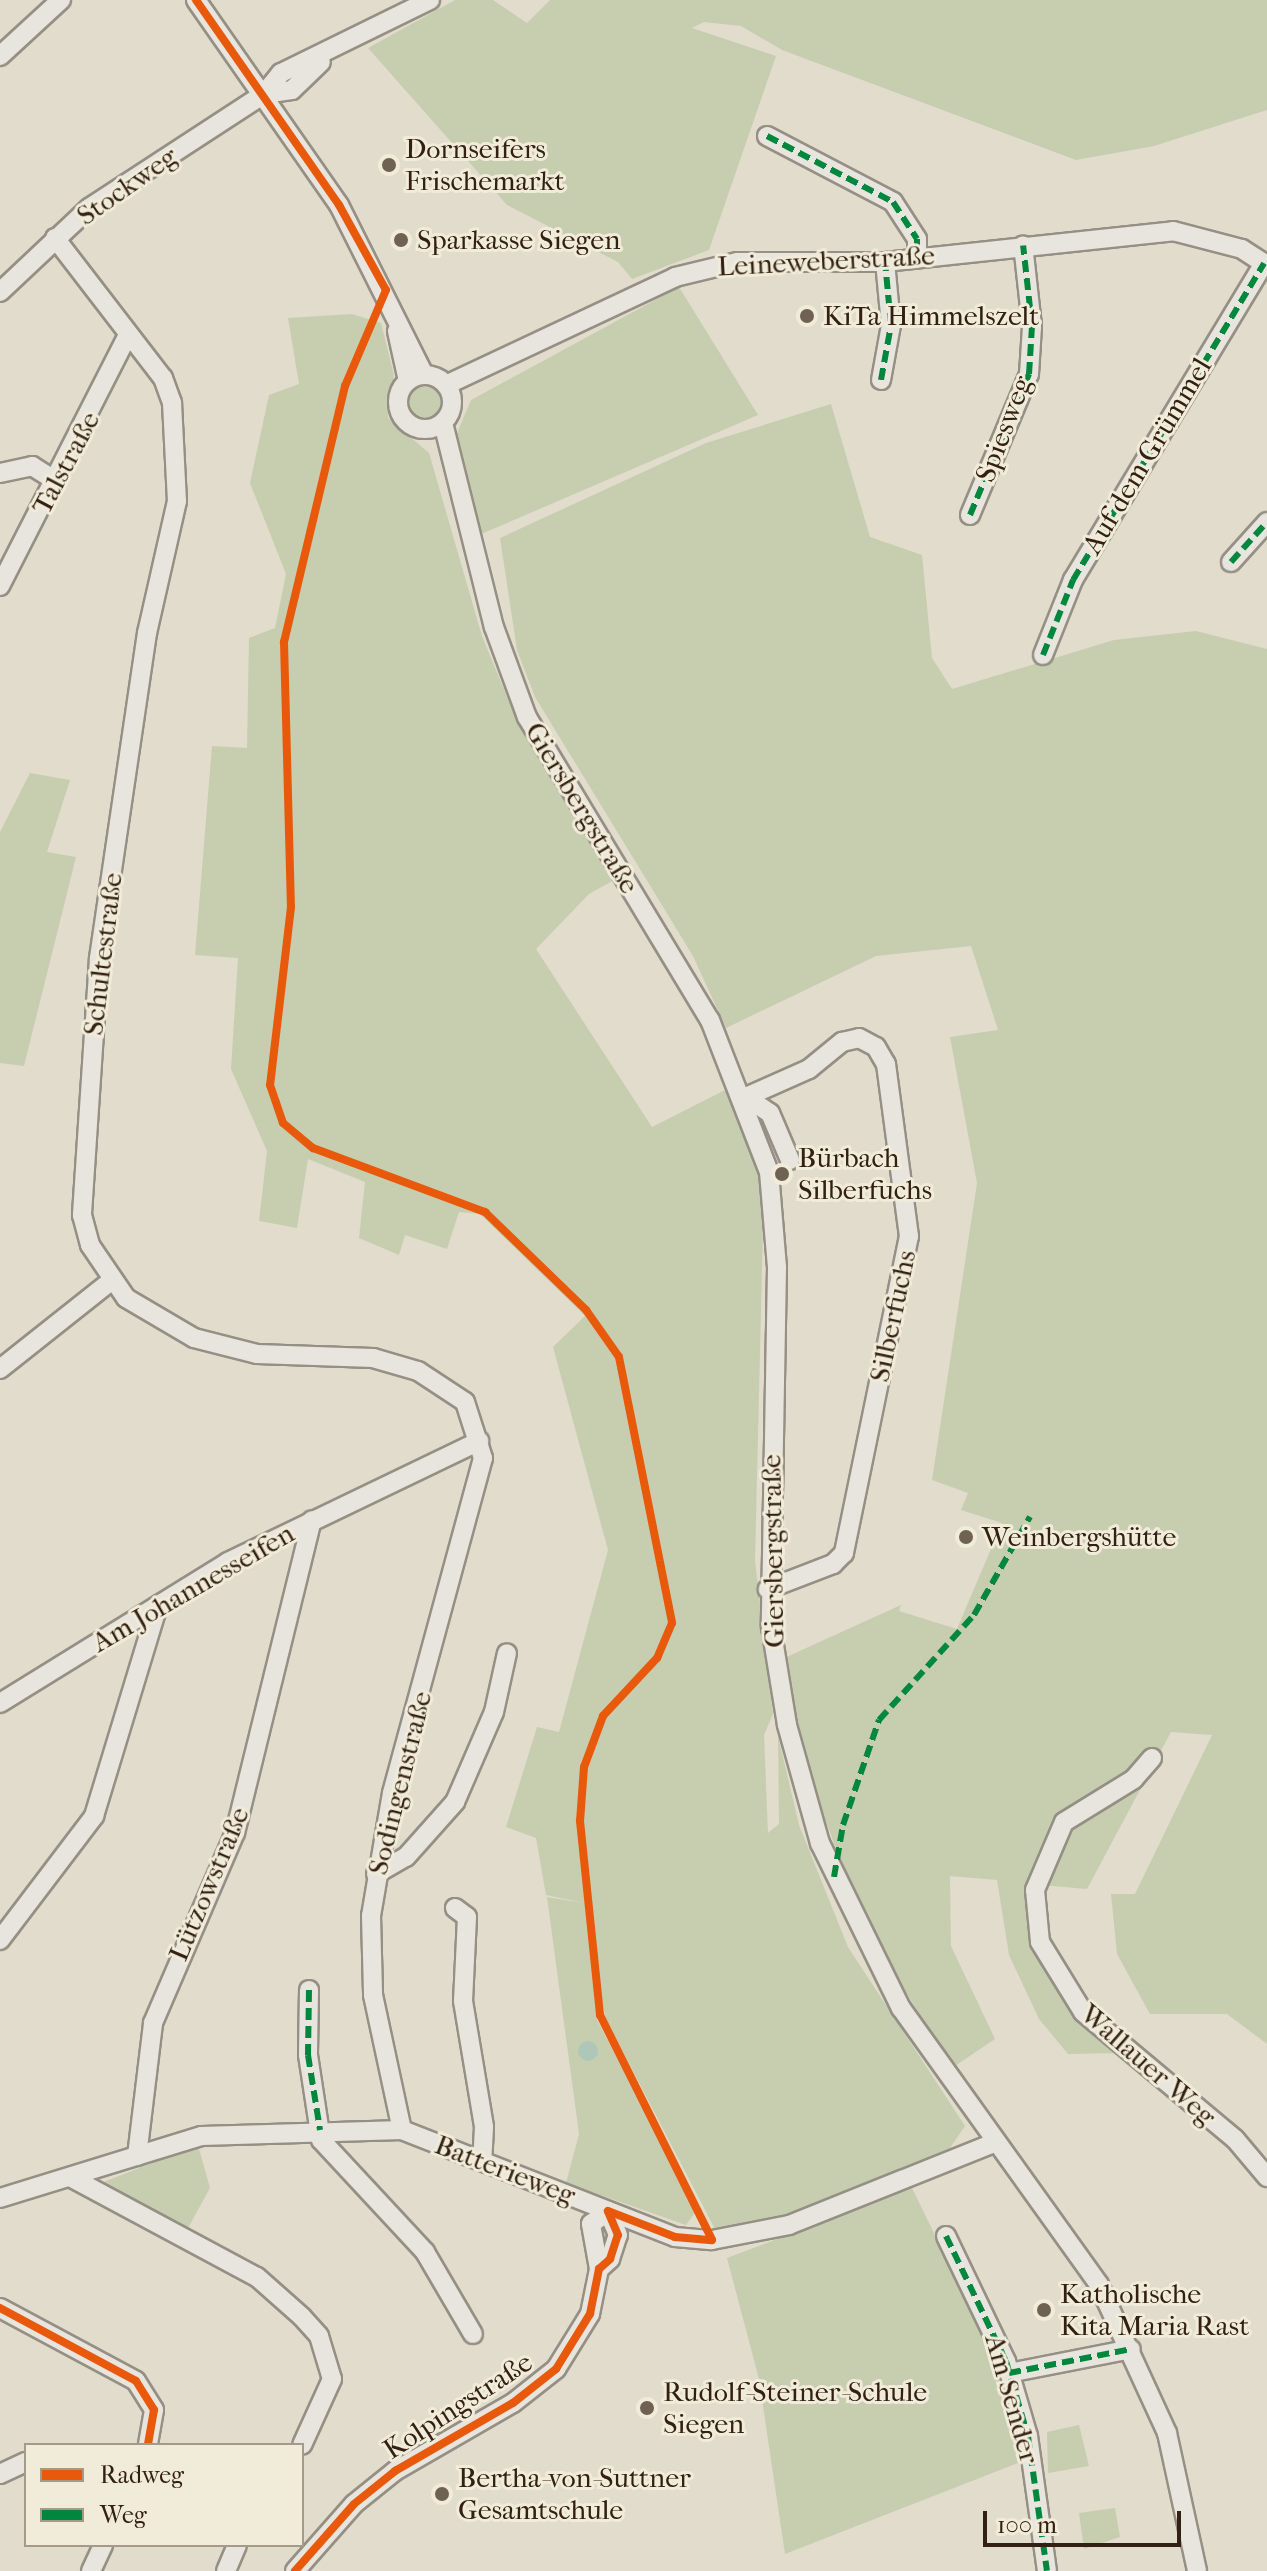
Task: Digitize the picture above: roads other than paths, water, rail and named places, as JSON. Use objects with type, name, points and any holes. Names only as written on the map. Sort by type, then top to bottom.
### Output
[{"type":"street","points":[[0,56],[61,0]]},
{"type":"street","points":[[196,0],[339,205],[393,308],[416,378],[400,413],[435,426],[449,392],[416,378]]},
{"type":"street","name":"Stockweg","points":[[0,292],[55,238],[264,94],[292,90],[329,54],[430,0]]},
{"type":"street","points":[[767,136],[881,193],[905,216],[917,258]]},
{"type":"street","name":"Leineweberstraße","points":[[449,392],[494,366],[709,267],[885,262],[1173,231],[1242,249],[1265,264]]},
{"type":"street","name":"Schultestraße","points":[[55,238],[127,337],[151,358],[172,403],[177,501],[147,633],[99,958],[82,1215],[111,1281],[149,1317],[224,1348],[373,1358],[418,1371],[465,1402],[479,1441]]},
{"type":"street","name":"Spiesweg","points":[[970,515],[1029,374],[1032,326],[1023,245]]},
{"type":"street","points":[[881,380],[891,325],[885,262]]},
{"type":"street","name":"Auf dem Grümmel","points":[[1043,655],[1073,580],[1265,264]]},
{"type":"street","name":"Talstraße","points":[[0,586],[127,337]]},
{"type":"street","name":"Giersbergstraße","points":[[435,426],[527,717],[584,822],[696,994],[746,1097],[769,1172],[776,1227],[768,1589],[787,1725],[830,1869],[881,1975],[1054,2223],[1068,2260],[1109,2305],[1131,2349],[1176,2461],[1197,2571]]},
{"type":"street","points":[[0,473],[32,466],[56,481]]},
{"type":"street","points":[[1231,562],[1267,522]]},
{"type":"street","name":"Silberfuchs","points":[[746,1097],[809,1069],[842,1042],[859,1038],[876,1047],[886,1064],[909,1236],[844,1553],[833,1564],[768,1589]]},
{"type":"street","name":"Giersbergstraße","points":[[746,1097],[770,1113],[790,1160]]},
{"type":"street","points":[[0,1369],[111,1281]]},
{"type":"street","name":"Am Johannesseifen","points":[[1,1704],[158,1606],[312,1520],[479,1441]]},
{"type":"street","name":"Sodingenstraße","points":[[402,2130],[373,1995],[376,1874],[484,1472],[479,1441]]},
{"type":"street","name":"Lützowstraße","points":[[137,2156],[153,2023],[235,1833],[312,1520]]},
{"type":"street","points":[[0,1940],[94,1816],[158,1606]]},
{"type":"street","points":[[376,1874],[406,1857],[455,1802],[494,1712],[507,1653]]},
{"type":"street","name":"Wallauer Weg","points":[[1152,1758],[1134,1779],[1064,1822],[1035,1890],[1040,1942],[1083,2012],[1235,2139],[1267,2177]]},
{"type":"street","points":[[455,1908],[467,1917],[463,2001],[484,2127],[482,2160]]},
{"type":"street","points":[[309,1990],[308,2055],[320,2130],[331,2152],[425,2252],[473,2334]]},
{"type":"street","name":"Batterieweg","points":[[0,2198],[202,2136],[320,2130],[402,2130],[675,2237],[733,2239],[789,2225],[912,2175],[992,2136]]},
{"type":"street","points":[[72,2178],[257,2277],[319,2336],[332,2379],[303,2443]]},
{"type":"street","name":"Kolpingstraße","points":[[295,2571],[388,2476],[556,2369],[590,2314],[599,2269],[590,2252],[591,2224],[608,2211]]},
{"type":"street","name":"Am Sender","points":[[946,2236],[1009,2373],[1028,2436],[1047,2571]]},
{"type":"street","points":[[0,2308],[136,2381],[154,2410],[148,2443]]},
{"type":"street","points":[[1009,2373],[1131,2349]]},
{"type":"street","points":[[0,2474],[24,2463]]},
{"type":"street","points":[[91,2571],[102,2547]]},
{"type":"street","points":[[226,2571],[236,2547]]},
{"type":"place","name":"Dornseifers Frischemarkt","points":[[389,165]]},
{"type":"place","name":"Sparkasse Siegen","points":[[401,240]]},
{"type":"place","name":"KiTa Himmelszelt","points":[[807,316]]},
{"type":"place","name":"Bürbach Silberfuchs","points":[[782,1174]]},
{"type":"place","name":"Weinbergshütte","points":[[966,1537]]},
{"type":"place","name":"Katholische Kita Maria Rast","points":[[1044,2310]]},
{"type":"place","name":"Rudolf-Steiner-Schule Siegen","points":[[647,2408]]},
{"type":"place","name":"Bertha-von-Suttner Gesamtschule","points":[[442,2494]]}]
